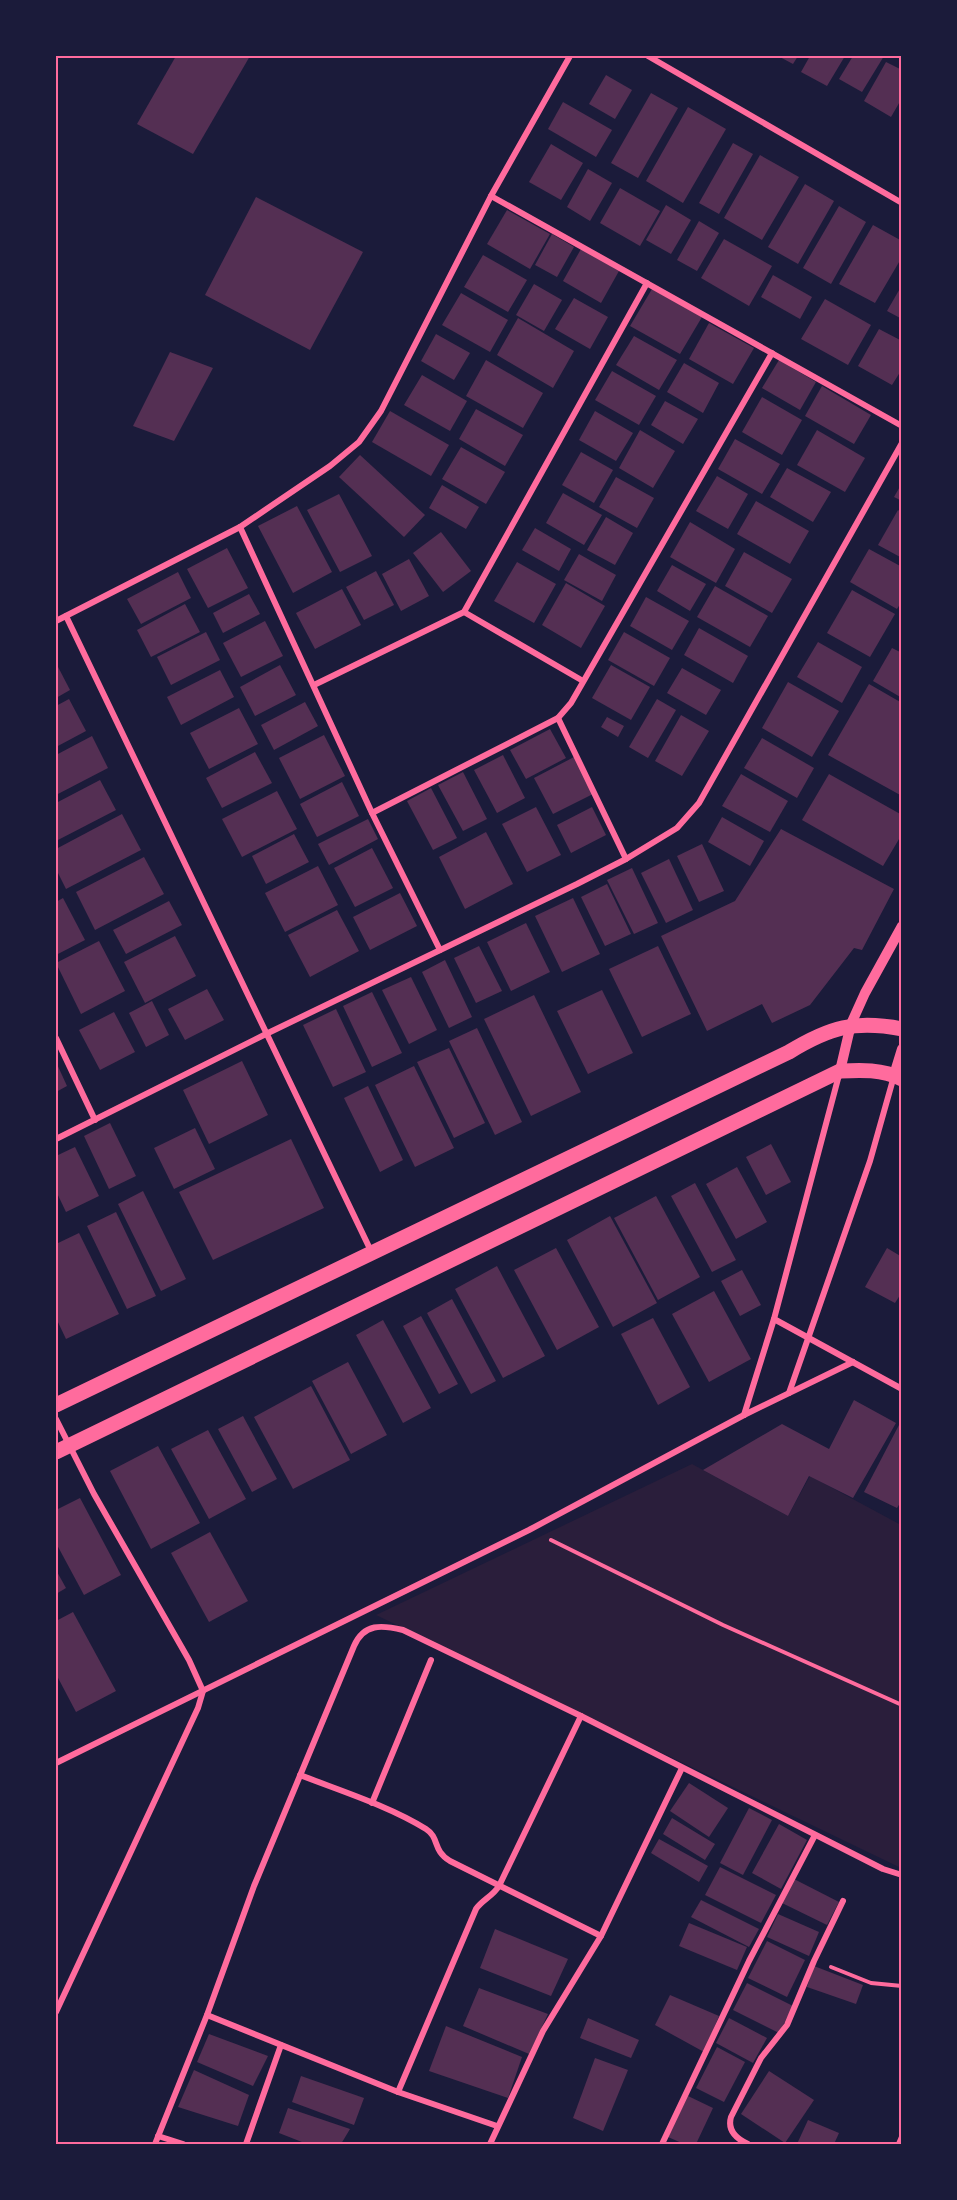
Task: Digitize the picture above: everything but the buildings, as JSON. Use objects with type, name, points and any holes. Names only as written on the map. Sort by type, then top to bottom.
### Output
[{"type":"main road","points":[[56,1405],[827,1032],[851,1024],[902,1029]]},
{"type":"main road","points":[[56,1452],[840,1071],[867,1070],[898,1077]]},
{"type":"street","points":[[56,621],[240,527],[330,466],[360,442],[381,411],[491,196],[570,56]]},
{"type":"street","points":[[648,56],[902,203]]},
{"type":"street","points":[[491,196],[902,426]]},
{"type":"street","points":[[315,685],[464,612],[647,283]]},
{"type":"street","points":[[372,813],[558,718],[571,703],[772,353]]},
{"type":"street","points":[[56,1139],[626,859],[677,828],[699,802],[902,443]]},
{"type":"street","points":[[240,527],[315,685],[372,813],[440,950]]},
{"type":"street","points":[[464,612],[583,681]]},
{"type":"street","points":[[66,616],[371,1252]]},
{"type":"street","points":[[558,718],[626,859]]},
{"type":"street","points":[[744,1415],[774,1319],[851,1024],[865,993],[902,926]]},
{"type":"street","points":[[56,1038],[95,1120]]},
{"type":"street","points":[[789,1393],[898,1077],[902,1049]]},
{"type":"street","points":[[774,1319],[902,1389]]},
{"type":"street","points":[[56,1763],[346,1618],[529,1530],[744,1415],[853,1362]]},
{"type":"street","points":[[56,1419],[94,1494],[189,1660],[203,1691],[198,1708],[56,2012]]},
{"type":"street","points":[[155,2145],[207,2015],[254,1886],[356,1640],[367,1629],[375,1626],[385,1625],[403,1630],[581,1716],[883,1869],[902,1875]]},
{"type":"street","points":[[372,1803],[431,1660]]},
{"type":"street","points":[[398,2091],[476,1909],[480,1903],[493,1895],[499,1886],[581,1716]]},
{"type":"street","points":[[490,2145],[543,2031],[601,1936],[682,1768]]},
{"type":"street","points":[[300,1775],[372,1803],[426,1829],[435,1839],[441,1856],[601,1936]]},
{"type":"street","points":[[662,2145],[749,1961],[815,1835]]},
{"type":"street","points":[[748,2145],[734,2135],[730,2125],[731,2117],[761,2058],[787,2025],[843,1901]]},
{"type":"street","points":[[207,2015],[398,2091],[497,2126]]},
{"type":"street","points":[[246,2145],[281,2045]]},
{"type":"street","points":[[158,2136],[183,2145]]},
{"type":"street","points":[[899,2145],[902,2137]]},
{"type":"path","points":[[529,1530],[723,1625],[902,1705]]},
{"type":"path","points":[[814,1961],[871,1983],[902,1986]]},
{"type":"shaded area","points":[[692,1464],[788,1516],[810,1476],[901,1525],[901,1868],[376,1615]]}]
